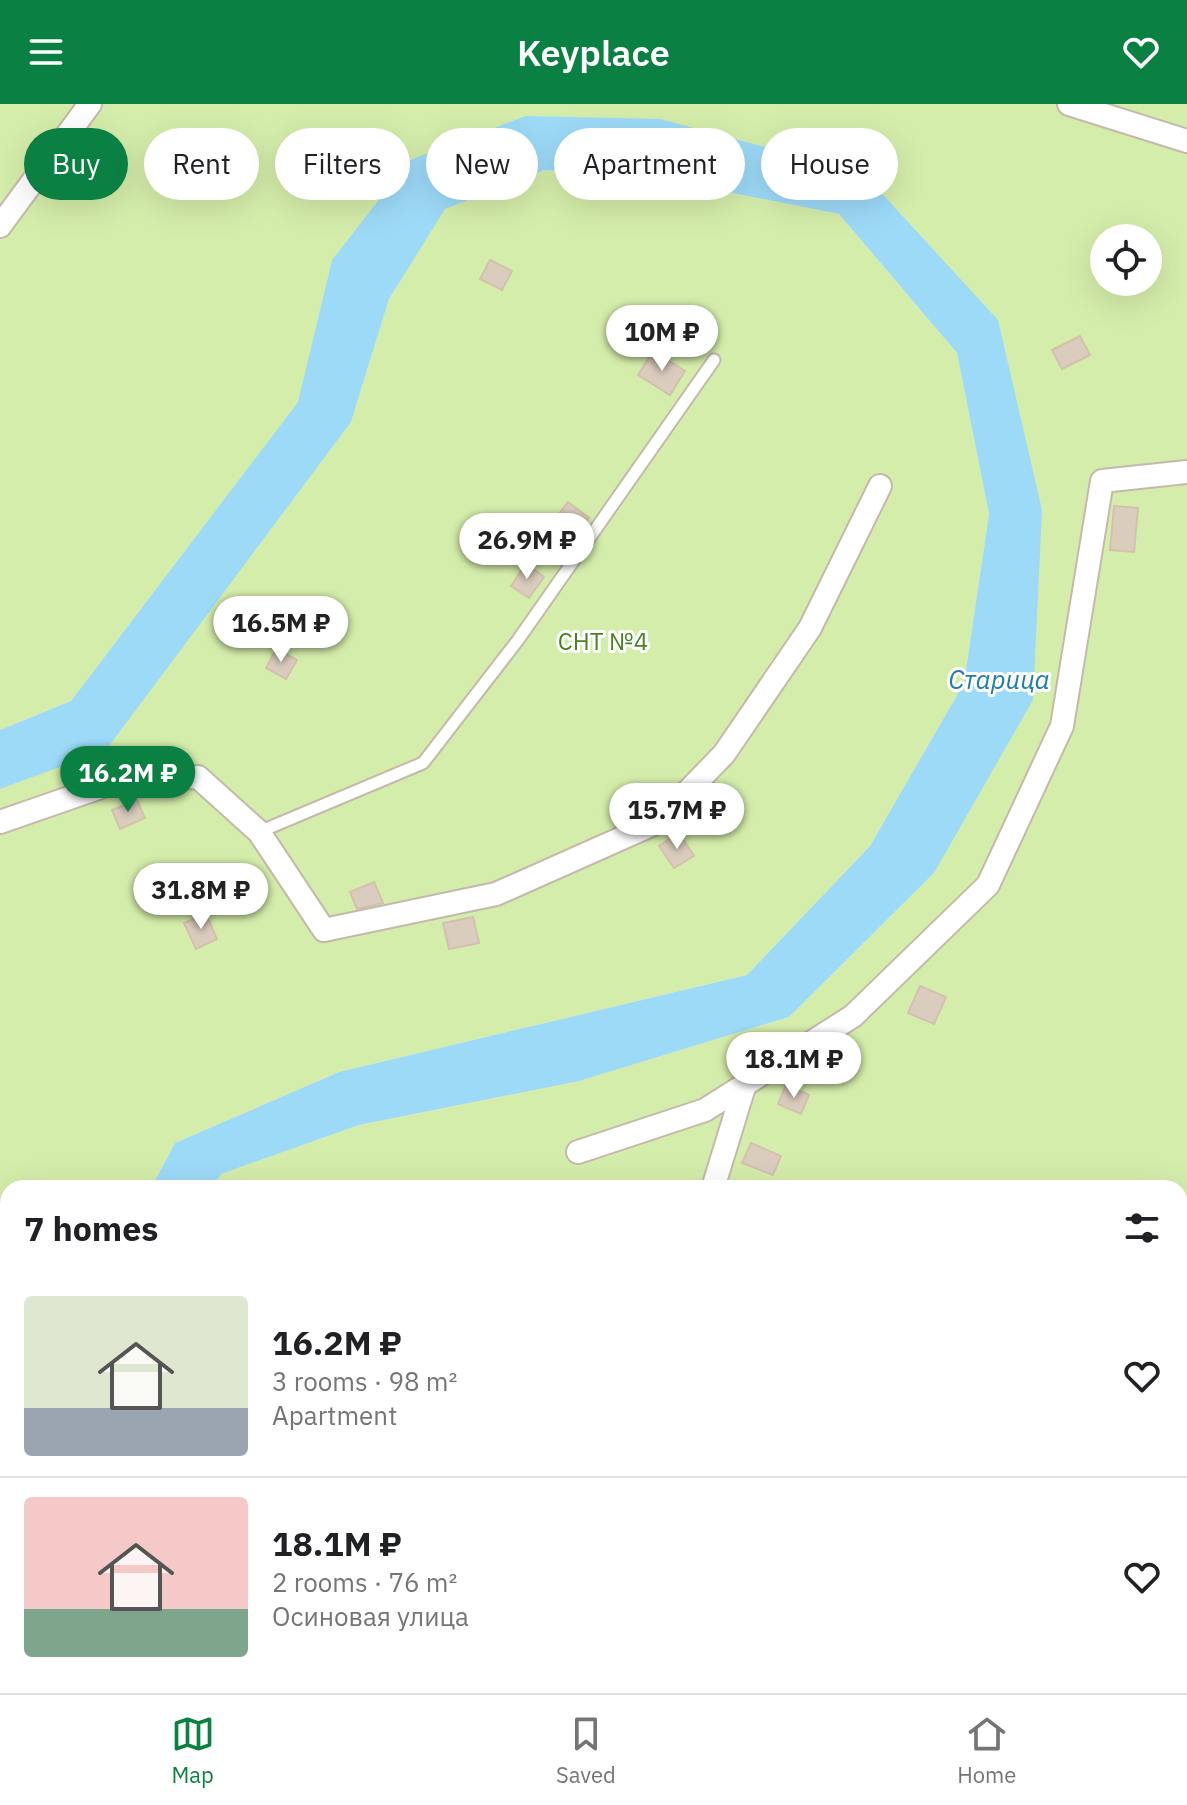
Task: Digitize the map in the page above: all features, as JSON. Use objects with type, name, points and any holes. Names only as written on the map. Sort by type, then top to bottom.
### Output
[{"type":"street","points":[[0,226],[90,104]]},
{"type":"street","points":[[1069,104],[1187,141]]},
{"type":"street","points":[[578,1152],[705,1110],[744,1087],[853,1016],[988,885],[1062,726],[1102,481],[1187,472]]},
{"type":"street","points":[[0,822],[124,779],[198,777],[259,832],[324,930],[496,894],[658,822],[724,754],[810,628],[880,486]]},
{"type":"street","points":[[715,1180],[744,1087]]},
{"type":"lane","points":[[259,832],[423,763],[518,640],[714,360]]},
{"type":"green space","points":[[0,104],[1187,104],[1187,1180],[216,1180],[220,1174],[359,1125],[578,1081],[789,1017],[934,873],[1042,510],[877,200],[898,200],[898,128],[761,128],[761,156],[745,153],[745,128],[597,128],[526,116],[510,128],[426,128],[426,190],[332,260],[299,401],[71,701],[0,730]]},
{"type":"green space","name":"СНТ №4","points":[[544,170],[554,171],[554,200],[745,200],[745,195],[839,214],[957,353],[989,514],[964,683],[870,846],[747,975],[339,1072],[175,1143],[155,1180],[0,1180],[0,789],[106,749],[351,422],[389,299],[444,209],[467,200],[538,200],[538,172]]},
{"type":"water","name":"Старица","points":[[526,116],[660,119],[694,128],[554,128],[554,171],[538,172],[538,128],[494,128]]},
{"type":"water","name":"Старица","points":[[745,142],[761,146],[761,199],[745,195]]},
{"type":"water","name":"Старица","points":[[426,154],[426,200],[468,200],[445,209],[389,299],[351,422],[106,750],[0,789],[0,730],[71,701],[298,402],[332,260],[379,200],[410,200],[410,160]]},
{"type":"water","name":"Старица","points":[[768,200],[888,200],[998,320],[1042,510],[1033,700],[934,873],[789,1017],[579,1081],[359,1125],[221,1174],[217,1180],[155,1180],[175,1143],[339,1072],[747,975],[870,846],[964,683],[989,514],[957,353],[839,214]]},
{"type":"building","points":[[490,260],[512,271],[502,290],[480,279]]},
{"type":"building","points":[[1080,336],[1090,355],[1062,369],[1052,350]]},
{"type":"building","points":[[653,351],[685,371],[670,395],[638,375]]},
{"type":"building","points":[[568,502],[589,518],[570,542],[550,526]]},
{"type":"building","points":[[1114,506],[1138,508],[1134,552],[1110,550]]},
{"type":"building","points":[[526,564],[544,577],[529,598],[511,586]]},
{"type":"building","points":[[276,649],[297,660],[286,679],[266,668]]},
{"type":"building","points":[[137,800],[145,818],[120,829],[112,810]]},
{"type":"building","points":[[679,833],[694,856],[674,868],[659,846]]},
{"type":"building","points":[[374,882],[383,903],[357,909],[350,892]]},
{"type":"building","points":[[206,914],[217,939],[196,949],[184,923]]},
{"type":"building","points":[[473,917],[479,943],[449,949],[443,923]]},
{"type":"building","points":[[920,986],[946,997],[934,1024],[908,1013]]},
{"type":"building","points":[[786,1085],[809,1095],[801,1114],[778,1104]]},
{"type":"building","points":[[751,1143],[781,1156],[773,1175],[742,1163]]}]
